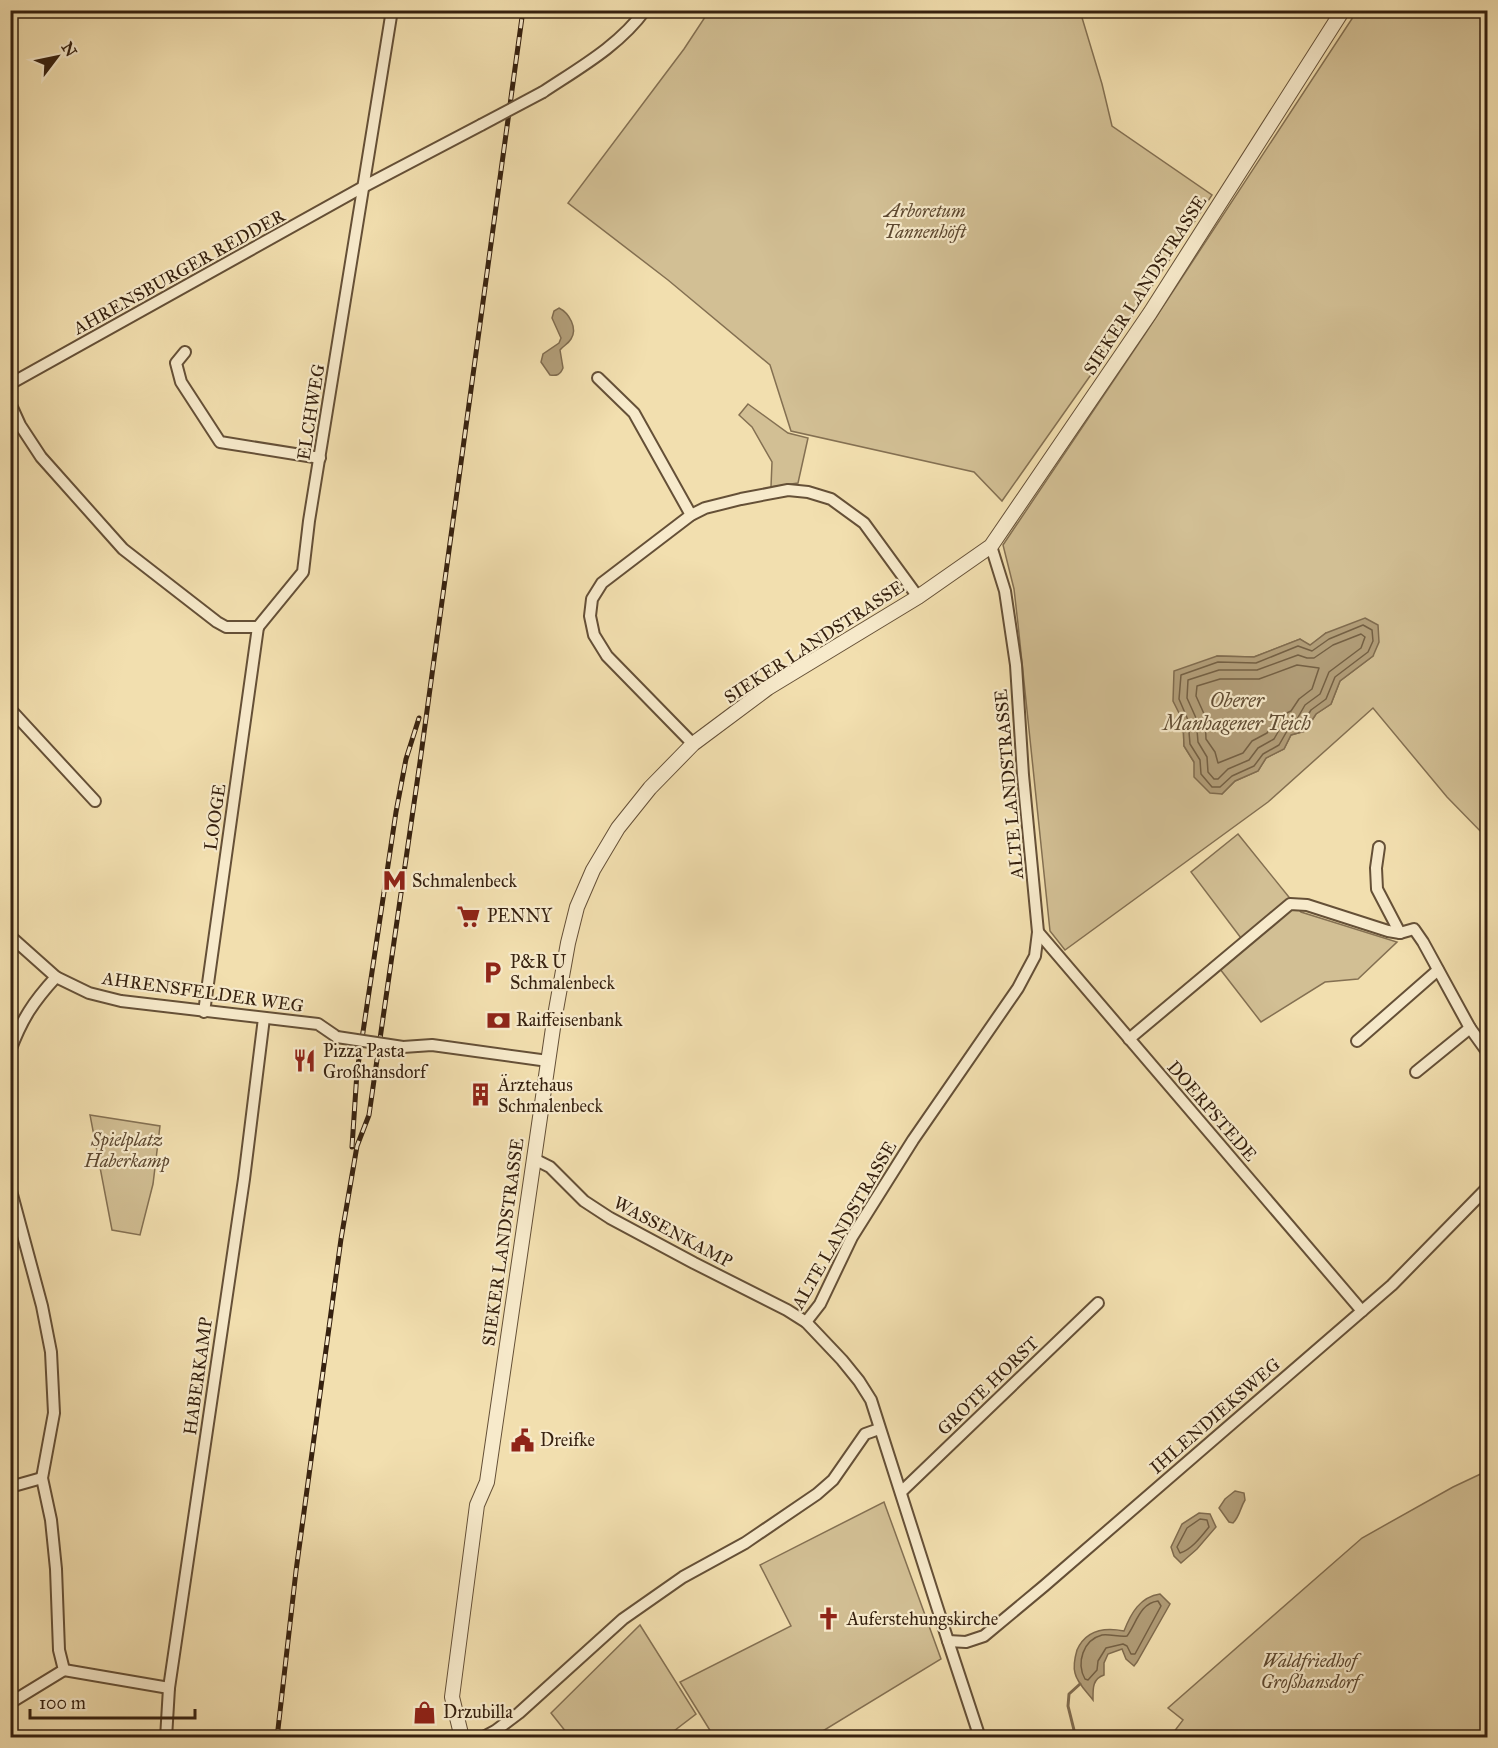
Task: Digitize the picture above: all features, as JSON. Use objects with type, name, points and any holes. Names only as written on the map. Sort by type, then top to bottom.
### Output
[{"type":"street","points":[[363,188],[392,10]]},
{"type":"street","name":"AHRENSBURGER REDDER","points":[[10,384],[363,188],[543,92],[624,35],[645,10]]},
{"type":"street","name":"SIEKER LANDSTRASSE","points":[[462,1737],[452,1697],[477,1505],[488,1482],[548,1062],[568,943],[577,907],[594,870],[618,828],[650,788],[693,744],[768,688],[918,597],[991,546],[1149,313],[1343,10]]},
{"type":"street","name":"ELCHWEG","points":[[258,627],[303,572],[363,188]]},
{"type":"street","points":[[184,352],[176,363],[181,382],[220,442],[320,458]]},
{"type":"street","points":[[598,378],[634,413],[691,515]]},
{"type":"street","points":[[10,403],[20,425],[41,458],[123,549],[217,622],[226,627],[258,627]]},
{"type":"street","points":[[693,744],[607,656],[594,635],[590,616],[592,599],[602,583],[691,515],[705,508],[788,490],[808,492],[831,499],[864,523],[918,597]]},
{"type":"street","name":"ALTE LANDSTRASSE","points":[[980,1737],[871,1400],[842,1360],[806,1322],[820,1304],[852,1237],[913,1140],[1018,988],[1035,956],[1038,932],[1023,775],[1016,665],[1005,591],[991,546]]},
{"type":"street","name":"LOOGE","points":[[204,1012],[258,627]]},
{"type":"street","points":[[10,709],[95,801]]},
{"type":"street","points":[[1379,847],[1376,868],[1377,889],[1400,933]]},
{"type":"street","points":[[1129,1038],[1290,904],[1307,905],[1388,931],[1400,933],[1414,929],[1470,1028],[1488,1053]]},
{"type":"street","name":"DOERPSTEDE","points":[[1038,932],[1362,1311]]},
{"type":"street","name":"AHRENSFELDER WEG","points":[[10,936],[56,977],[89,993],[121,1001],[318,1024],[337,1037],[403,1047],[432,1045],[548,1062]]},
{"type":"street","points":[[1357,1041],[1438,970]]},
{"type":"street","points":[[10,1051],[20,1024],[39,996],[56,977]]},
{"type":"street","name":"HABERKAMP","points":[[166,1737],[169,1688],[244,1179],[264,1018]]},
{"type":"street","points":[[1416,1072],[1470,1028]]},
{"type":"street","name":"WASSENKAMP","points":[[534,1159],[550,1167],[584,1201],[610,1218],[806,1322]]},
{"type":"street","points":[[10,1187],[42,1306],[51,1352],[54,1413],[42,1478],[51,1520],[56,1569],[59,1650],[64,1670]]},
{"type":"street","name":"IHLENDIEKSWEG","points":[[948,1641],[966,1642],[984,1636],[1392,1285],[1488,1187]]},
{"type":"street","name":"GROTE HORST","points":[[901,1492],[1098,1303]]},
{"type":"street","points":[[482,1737],[495,1731],[519,1713],[623,1619],[683,1577],[745,1543],[817,1494],[833,1480],[866,1434],[879,1429]]},
{"type":"street","points":[[10,1487],[42,1478]]},
{"type":"street","points":[[10,1704],[64,1670],[169,1688]]},
{"type":"green space","name":"Arboretum Tannenhöft","points":[[709,11],[1080,11],[1112,126],[1212,195],[1133,315],[1002,501],[974,472],[791,431],[770,365],[668,280],[568,203],[684,49]]},
{"type":"green space","points":[[1357,11],[1487,11],[1487,838],[1447,797],[1373,708],[1268,802],[1065,950],[1050,931],[1014,589],[1003,545]],"holes":[[[1326,633],[1373,656],[1340,681],[1331,704],[1316,714],[1305,731],[1291,735],[1284,749],[1266,758],[1258,771],[1235,781],[1222,794],[1194,762],[1184,746],[1183,721],[1217,656],[1254,657],[1300,639],[1310,646]]]},
{"type":"green space","points":[[748,404],[788,433],[808,438],[798,483],[771,487],[772,462],[752,427],[739,415]]},
{"type":"green space","points":[[1238,834],[1301,912],[1397,942],[1358,979],[1325,982],[1261,1022],[1220,969],[1247,946],[1191,872]]},
{"type":"green space","name":"Spielplatz Haberkamp","points":[[90,1115],[160,1126],[153,1184],[140,1235],[112,1230]]},
{"type":"green space","name":"Waldfriedhof Großhansdorf","points":[[1487,1471],[1487,1737],[1170,1737],[1183,1720],[1168,1708],[1362,1538],[1453,1487]]},
{"type":"green space","points":[[884,1502],[941,1659],[813,1737],[734,1738],[711,1732],[680,1682],[791,1626],[760,1565]]},
{"type":"green space","points":[[640,1625],[696,1714],[666,1737],[570,1737],[551,1713]]},
{"type":"water","points":[[559,308],[571,321],[573,335],[560,350],[562,370],[558,374],[550,375],[541,362],[543,354],[559,343],[561,338],[552,318],[554,311]]},
{"type":"water","name":"Oberer Manhagener Teich","points":[[1365,618],[1378,625],[1379,642],[1373,656],[1340,681],[1331,704],[1316,714],[1305,731],[1291,735],[1284,749],[1266,758],[1258,771],[1235,781],[1222,794],[1210,793],[1194,777],[1194,762],[1184,746],[1183,721],[1173,701],[1174,671],[1217,656],[1254,657],[1300,639],[1310,645],[1326,633]]},
{"type":"water","points":[[1235,1491],[1244,1493],[1245,1500],[1233,1523],[1229,1522],[1219,1508]]},
{"type":"water","points":[[1199,1513],[1210,1514],[1216,1527],[1181,1563],[1174,1556],[1171,1547],[1182,1524]]},
{"type":"water","points":[[1160,1594],[1170,1604],[1137,1662],[1134,1666],[1126,1659],[1122,1649],[1108,1654],[1104,1663],[1104,1675],[1097,1679],[1094,1685],[1093,1700],[1080,1684],[1075,1673],[1075,1659],[1081,1643],[1091,1634],[1103,1630],[1124,1631],[1137,1607],[1147,1599]]},
{"type":"waterway","points":[[1076,1738],[1068,1706],[1069,1694],[1080,1684]]},
{"type":"railway","points":[[277,1738],[296,1571],[341,1239],[357,1146],[369,1115],[523,10]]},
{"type":"railway","points":[[352,1147],[357,1072],[396,812],[406,759],[419,718]]},
{"type":"place","name":"Schmalenbeck","points":[[394,881]]},
{"type":"place","name":"PENNY","points":[[469,916]]},
{"type":"place","name":"P&R U Schmalenbeck","points":[[492,972]]},
{"type":"place","name":"Raiffeisenbank","points":[[498,1020]]},
{"type":"place","name":"Pizza Pasta Großhansdorf","points":[[305,1061]]},
{"type":"place","name":"Ärztehaus Schmalenbeck","points":[[480,1095]]},
{"type":"place","name":"Dreifke","points":[[522,1440]]},
{"type":"place","name":"Auferstehungskirche","points":[[829,1619]]},
{"type":"place","name":"Drzubilla","points":[[425,1712]]}]
